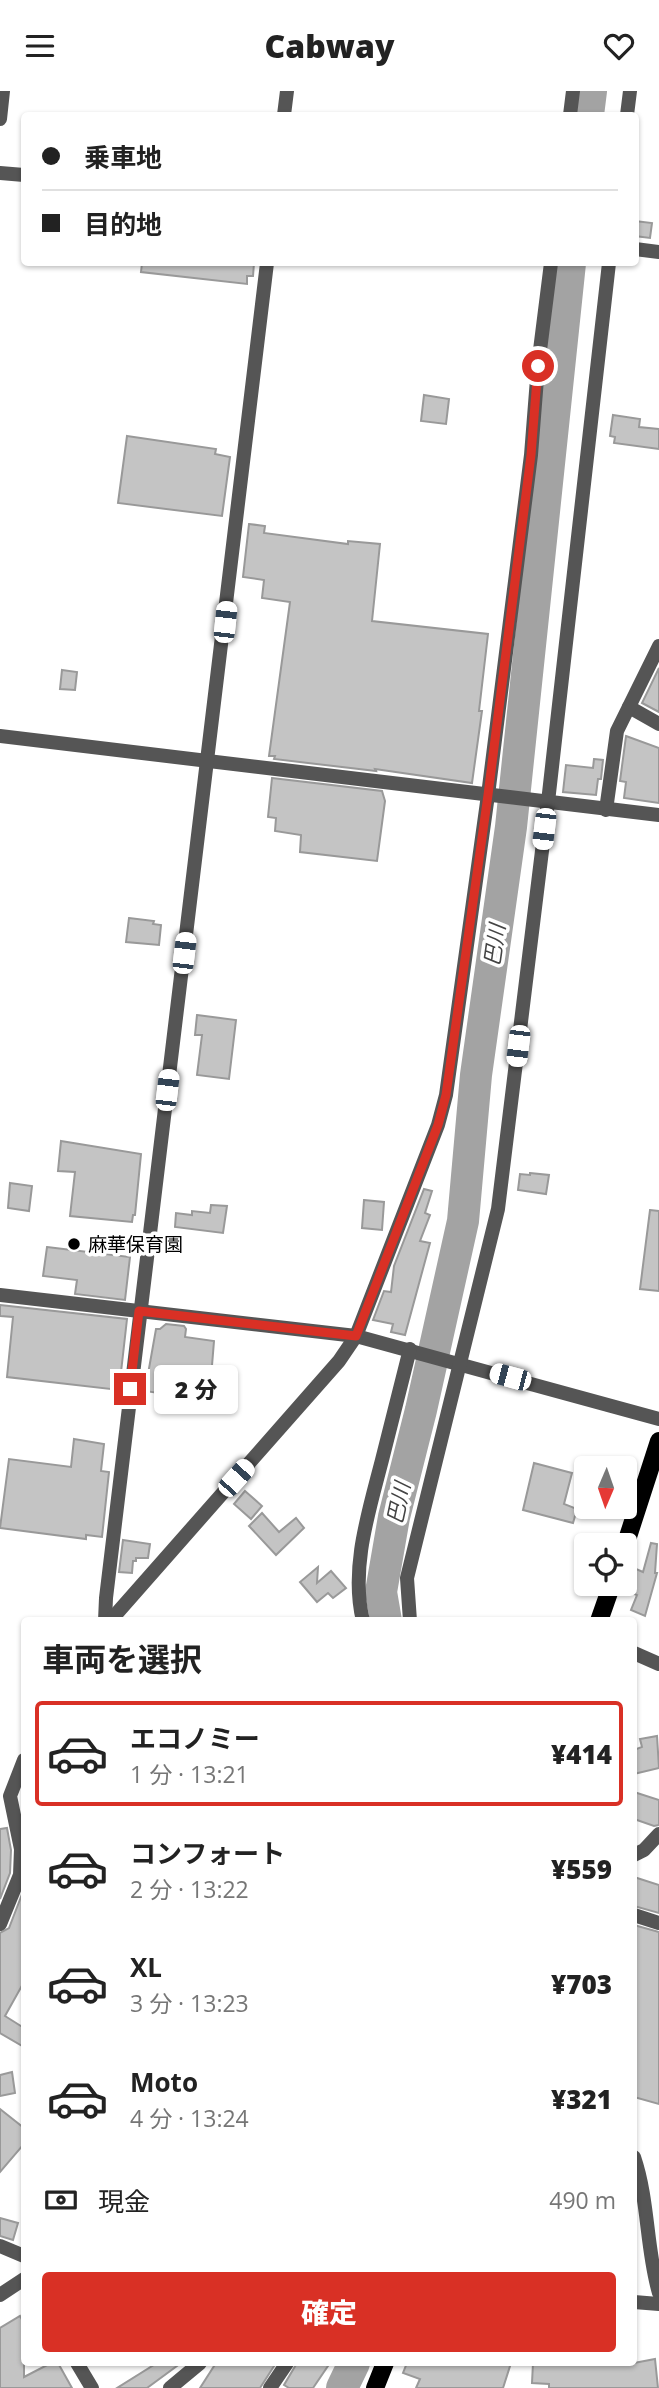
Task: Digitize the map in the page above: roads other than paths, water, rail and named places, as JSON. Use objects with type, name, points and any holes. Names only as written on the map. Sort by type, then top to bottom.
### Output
[{"type":"main road","points":[[629,1533],[659,1441]]},
{"type":"main road","points":[[600,1617],[608,1596]]},
{"type":"main road","points":[[375,2388],[384,2366]]},
{"type":"street","points":[[0,118],[3,91]]},
{"type":"street","points":[[284,112],[287,91]]},
{"type":"street","points":[[570,112],[573,91]]},
{"type":"street","points":[[627,112],[630,91]]},
{"type":"street","points":[[0,173],[21,176]]},
{"type":"street","points":[[639,250],[659,252]]},
{"type":"street","points":[[114,1617],[106,1598],[267,266]]},
{"type":"street","points":[[115,1617],[339,1361],[356,1336],[438,1125],[446,1095],[488,795],[531,455],[538,366],[551,266]]},
{"type":"street","points":[[410,1617],[407,1578],[498,1209],[548,802],[609,266]]},
{"type":"street","points":[[606,810],[617,731],[659,646]]},
{"type":"street","points":[[629,707],[659,724]]},
{"type":"street","points":[[0,736],[659,815]]},
{"type":"street","points":[[0,1295],[356,1336],[659,1419]]},
{"type":"street","points":[[362,1617],[358,1583],[360,1562],[374,1491],[410,1349]]},
{"type":"street","points":[[637,1655],[659,1664]]},
{"type":"street","points":[[0,1924],[20,1875],[21,1849],[5,1799],[21,1766]]},
{"type":"street","points":[[637,1854],[645,1850],[659,1834]]},
{"type":"street","points":[[637,1916],[659,1923]]},
{"type":"street","points":[[637,2171],[646,2212],[651,2267],[659,2294]]},
{"type":"street","points":[[0,2246],[21,2255]]},
{"type":"street","points":[[0,2295],[21,2281]]},
{"type":"street","points":[[637,2302],[659,2304]]},
{"type":"street","points":[[79,2366],[92,2388]]},
{"type":"street","points":[[170,2388],[196,2366]]},
{"type":"street","points":[[270,2388],[285,2366]]},
{"type":"waterway","name":"巴川","points":[[588,112],[591,91]]},
{"type":"waterway","name":"巴川","points":[[385,1617],[381,1592],[394,1517],[463,1221],[476,1075],[511,827],[570,266]]},
{"type":"waterway","name":"巴川","points":[[342,2388],[353,2366]]},
{"type":"place","name":"麻華保育園","points":[[74,1244]]}]
